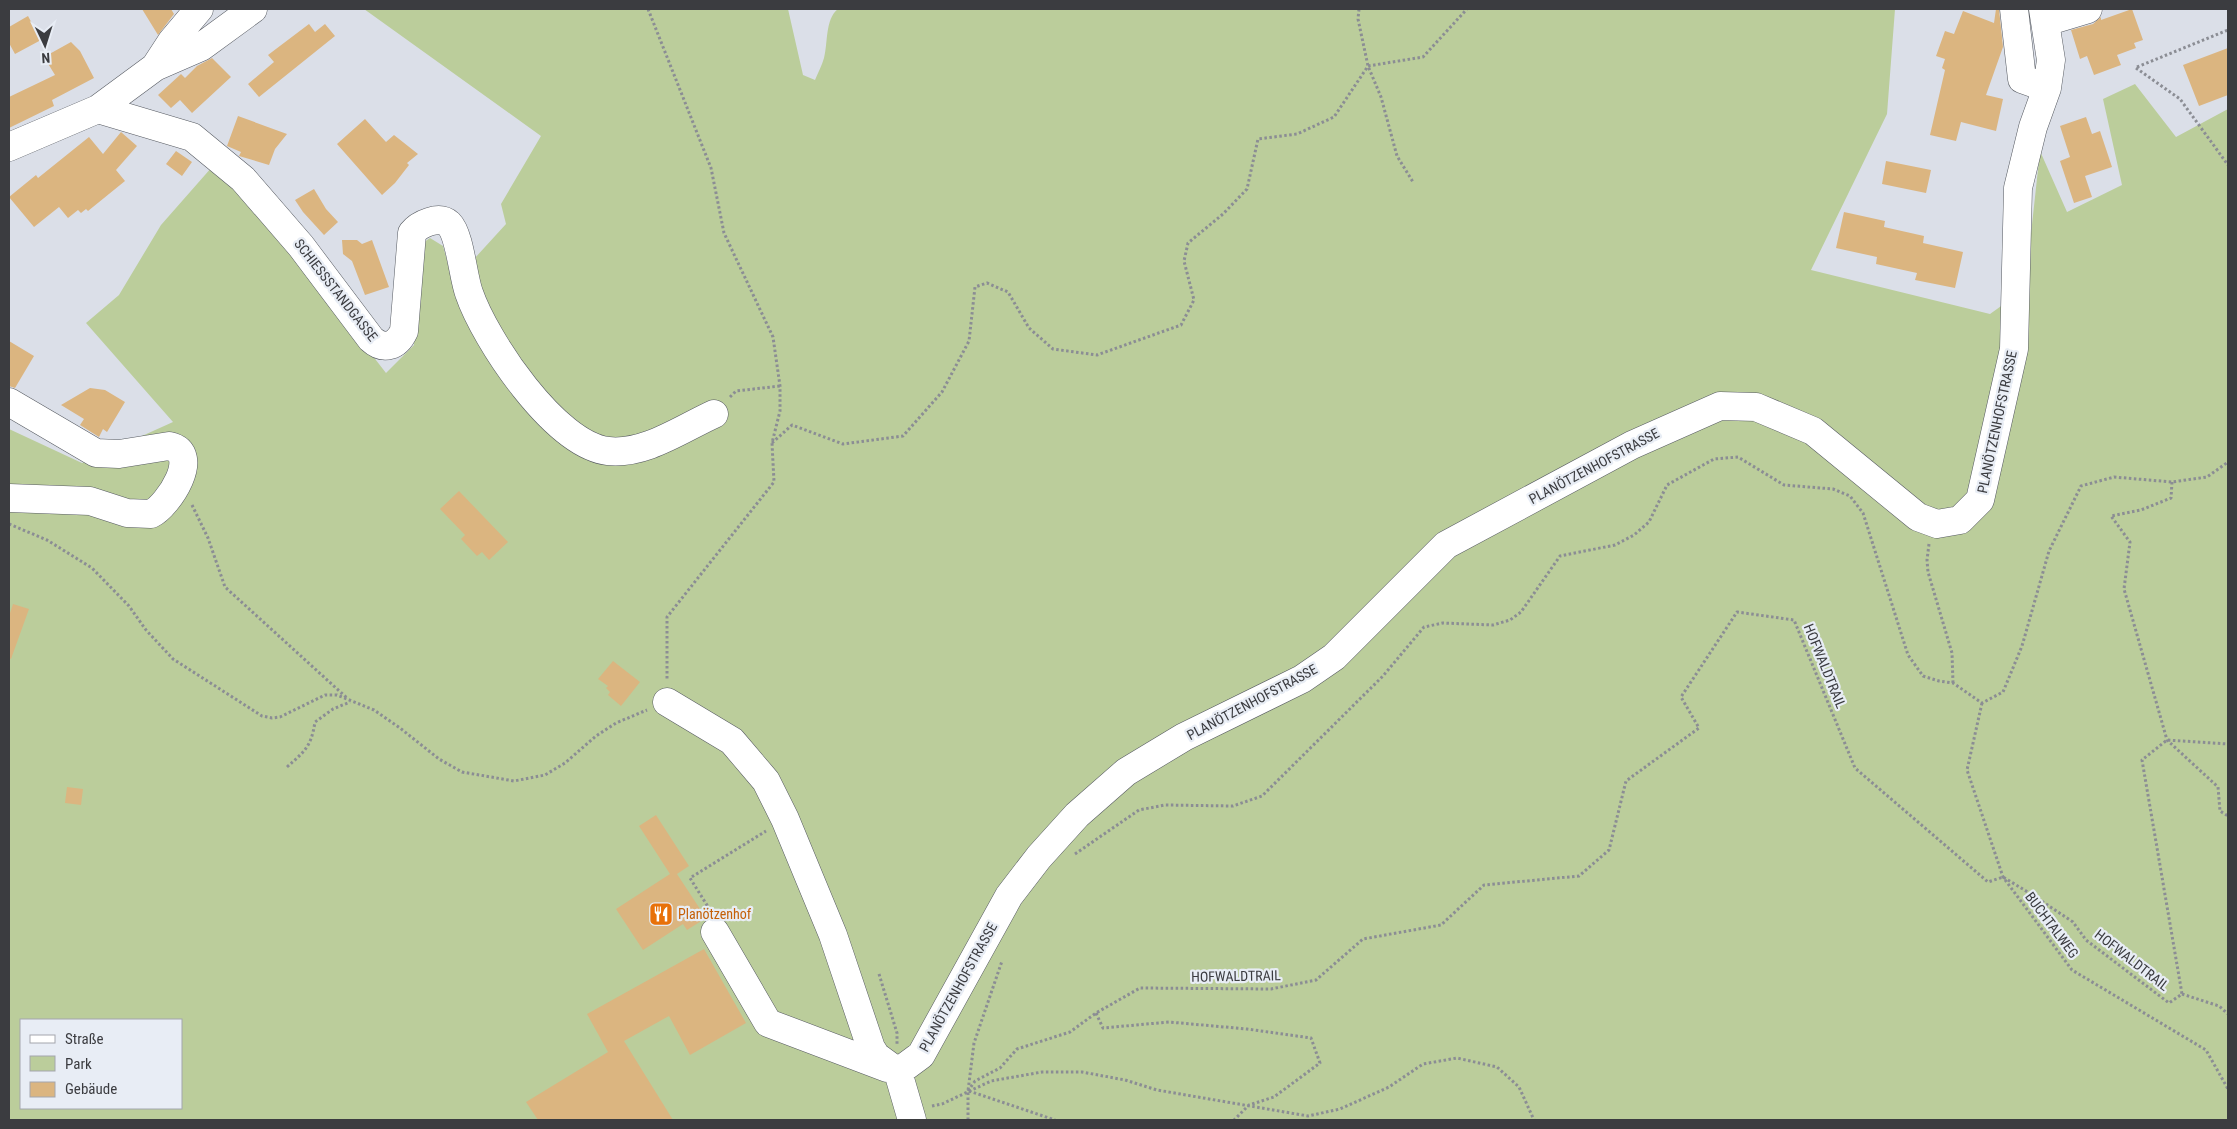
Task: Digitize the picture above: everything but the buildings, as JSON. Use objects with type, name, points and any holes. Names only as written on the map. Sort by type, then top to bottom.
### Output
[{"type":"street","points":[[155,67],[172,42],[199,9]]},
{"type":"street","points":[[9,147],[98,109],[155,67],[201,47],[253,9]]},
{"type":"street","points":[[2014,9],[2022,79],[2047,88]]},
{"type":"street","points":[[2044,15],[2088,9]]},
{"type":"street","name":"PLANÖTZENHOFSTRASSE","points":[[898,1072],[921,1055],[1015,888],[1039,857],[1077,815],[1126,772],[1184,738],[1302,679],[1334,657],[1446,545],[1632,445],[1720,406],[1756,407],[1812,431],[1918,517],[1937,524],[1960,520],[1980,500],[2014,349],[2018,188],[2033,127],[2047,88],[2051,60],[2044,15]]},
{"type":"street","name":"SCHIESSSTANDGASSE","points":[[98,109],[192,137],[237,174],[270,209],[371,339],[380,346],[395,344],[402,336],[406,326],[412,233],[416,228],[427,222],[446,222],[453,231],[470,296],[489,337],[522,385],[556,421],[575,436],[598,449],[625,451],[647,446],[714,414]]},
{"type":"street","points":[[9,402],[96,453],[108,454],[156,447],[175,447],[180,452],[184,467],[180,480],[160,508],[151,514],[127,513],[90,501],[9,498]]},
{"type":"street","points":[[667,702],[732,741],[766,781],[785,820],[833,935],[871,1048],[876,1056],[898,1072],[911,1115]]},
{"type":"street","points":[[715,932],[768,1023],[898,1072]]},
{"type":"path","points":[[9,524],[47,540],[92,568],[117,592],[146,630],[173,659],[262,716],[280,717],[325,695],[337,695],[374,710],[387,718],[439,759],[462,772],[514,781],[545,774],[565,763],[596,736],[616,723],[667,702],[667,617],[774,482],[772,443],[780,411],[780,386],[774,337],[724,233],[710,168],[648,9]]},
{"type":"path","points":[[1359,9],[1358,19],[1368,66],[1382,97],[1397,156],[1413,182]]},
{"type":"path","points":[[772,443],[792,426],[843,444],[903,436],[942,392],[969,341],[975,287],[988,283],[1008,292],[1029,328],[1053,348],[1098,355],[1181,325],[1194,300],[1184,261],[1188,243],[1223,214],[1247,189],[1258,139],[1297,134],[1334,117],[1368,66],[1423,57],[1466,9]]},
{"type":"path","points":[[2228,30],[2136,68],[2180,99],[2228,165]]},
{"type":"path","points":[[714,414],[736,391],[780,386]]},
{"type":"path","points":[[1072,856],[1139,810],[1166,805],[1233,806],[1262,796],[1383,676],[1424,627],[1443,623],[1493,625],[1510,620],[1521,612],[1560,556],[1615,545],[1634,536],[1648,522],[1667,486],[1714,459],[1738,457],[1784,485],[1833,488],[1850,496],[1864,513],[1908,655],[1923,676],[1953,683],[1982,703],[2003,692],[2022,646],[2049,550],[2081,486],[2114,477],[2172,482],[2207,477],[2228,462]]},
{"type":"path","points":[[180,480],[208,538],[225,587],[351,702]]},
{"type":"path","points":[[2172,482],[2171,498],[2141,510],[2111,516],[2130,542],[2124,589],[2167,740],[2218,787],[2220,811],[2228,816]]},
{"type":"path","points":[[1937,524],[1928,548],[1928,566],[1931,584],[1952,653],[1953,683]]},
{"type":"path","name":"HOFWALDTRAIL","points":[[968,1091],[975,1081],[1000,1068],[1016,1049],[1070,1032],[1096,1013],[1140,988],[1271,989],[1316,980],[1363,939],[1441,925],[1484,885],[1579,876],[1608,850],[1626,781],[1699,728],[1681,697],[1738,612],[1794,620],[1855,768],[1988,882],[2003,878],[2073,922],[2086,940],[2169,1003],[2182,994],[2142,760],[2167,740]]},
{"type":"path","points":[[287,767],[306,751],[312,742],[315,722],[333,709],[351,702]]},
{"type":"path","name":"BUCHTALWEG","points":[[1982,703],[1967,770],[2003,878],[2072,970],[2206,1050],[2228,1089]]},
{"type":"path","points":[[2167,740],[2228,744]]},
{"type":"path","points":[[715,932],[712,914],[690,878],[754,838]]},
{"type":"path","points":[[968,1120],[968,1091],[974,1043],[1003,958]]},
{"type":"path","points":[[879,974],[897,1033],[898,1072]]},
{"type":"path","points":[[2182,994],[2219,1006],[2228,1014]]},
{"type":"path","points":[[1096,1013],[1103,1028],[1169,1022],[1247,1029],[1311,1038],[1320,1063],[1274,1097],[1249,1105],[1234,1120]]},
{"type":"path","points":[[911,1115],[942,1104],[991,1081],[1042,1072],[1082,1072],[1125,1080],[1157,1090],[1308,1116],[1340,1109],[1389,1086],[1423,1064],[1457,1058],[1497,1067],[1519,1087],[1534,1120]]},
{"type":"path","points":[[968,1091],[1055,1120]]},
{"type":"green space","points":[[364,9],[788,9],[803,75],[815,80],[824,58],[829,25],[834,13],[838,9],[1895,9],[1887,114],[1811,270],[1990,314],[2025,289],[2040,151],[2067,212],[2122,185],[2103,99],[2135,84],[2176,137],[2228,109],[2228,1120],[9,1120],[9,429],[82,463],[173,422],[86,323],[119,295],[161,225],[212,167],[261,212],[386,373],[414,345],[417,247],[430,238],[443,246],[453,282],[506,224],[501,204],[541,136]]},
{"type":"place","name":"Planötzenhof","points":[[661,914]]}]
